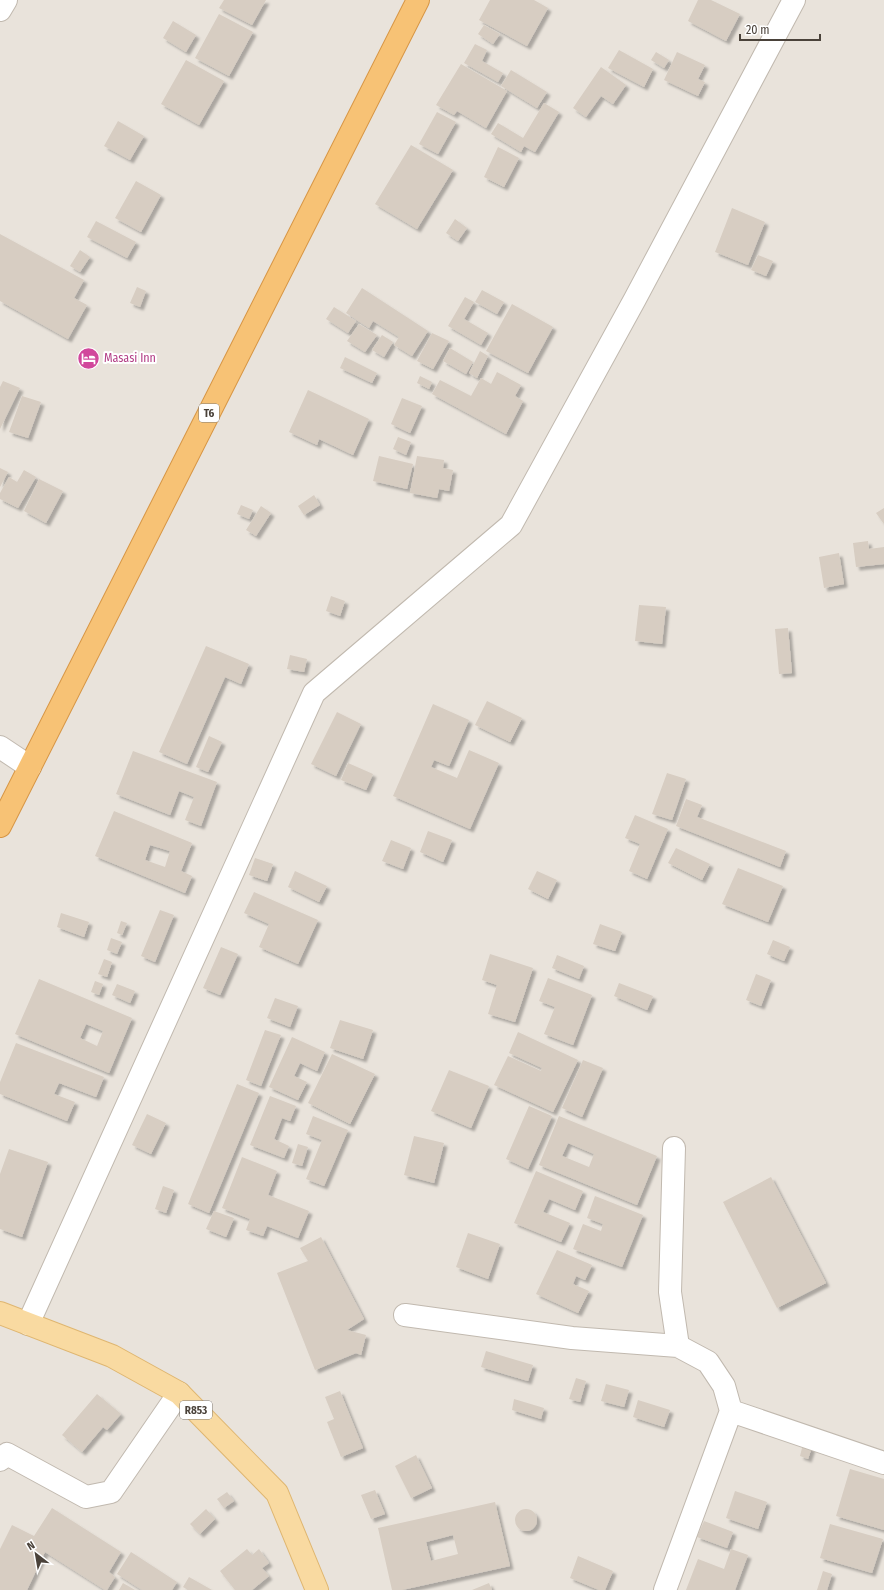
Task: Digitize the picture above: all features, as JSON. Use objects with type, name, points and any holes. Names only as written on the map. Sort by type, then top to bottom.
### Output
[{"type":"highway","name":"T6","points":[[0,826],[418,0]]},
{"type":"main road","name":"R853","points":[[0,1313],[112,1356],[179,1393],[277,1493],[317,1590]]},
{"type":"street","points":[[0,10],[6,0]]},
{"type":"street","points":[[28,1324],[314,693],[511,525],[635,299],[794,0]]},
{"type":"street","points":[[0,747],[30,767]]},
{"type":"street","points":[[674,1148],[670,1292],[678,1346]]},
{"type":"street","points":[[405,1315],[572,1338],[678,1346],[708,1362],[724,1386],[731,1411],[665,1590]]},
{"type":"street","points":[[0,1460],[7,1454],[86,1497],[111,1492],[179,1393]]},
{"type":"street","points":[[731,1411],[884,1463]]},
{"type":"shaded area","points":[[0,0],[884,0],[884,1590],[0,1590]]},
{"type":"building","points":[[224,0],[266,0],[252,25],[219,8]]},
{"type":"building","points":[[490,0],[534,0],[548,8],[527,46],[479,20]]},
{"type":"building","points":[[698,0],[711,0],[740,14],[726,41],[688,21]]},
{"type":"building","points":[[219,14],[253,32],[229,76],[195,58]]},
{"type":"building","points":[[173,21],[196,35],[186,52],[163,38]]},
{"type":"building","points":[[484,25],[500,34],[493,44],[478,34]]},
{"type":"building","points":[[475,44],[487,50],[482,61],[503,73],[498,82],[464,63]]},
{"type":"building","points":[[619,50],[653,69],[644,87],[608,68]]},
{"type":"building","points":[[656,52],[669,60],[664,68],[651,60]]},
{"type":"building","points":[[677,52],[705,65],[698,79],[705,82],[698,96],[664,80]]},
{"type":"building","points":[[186,60],[224,81],[199,125],[161,104]]},
{"type":"building","points":[[461,64],[507,91],[486,128],[457,111],[454,115],[436,105]]},
{"type":"building","points":[[601,67],[626,85],[613,104],[601,96],[586,117],[573,108]]},
{"type":"building","points":[[511,70],[547,92],[537,108],[501,86]]},
{"type":"building","points":[[544,103],[559,112],[535,152],[524,146],[521,152],[491,134],[498,123],[523,138]]},
{"type":"building","points":[[437,112],[456,122],[438,154],[419,144]]},
{"type":"building","points":[[118,121],[144,136],[130,160],[104,146]]},
{"type":"building","points":[[411,145],[453,170],[417,229],[375,204]]},
{"type":"building","points":[[498,147],[519,158],[504,187],[484,177]]},
{"type":"building","points":[[136,181],[161,195],[141,232],[115,218]]},
{"type":"building","points":[[732,208],[765,222],[748,265],[715,252]]},
{"type":"building","points":[[455,219],[467,228],[458,241],[446,233]]},
{"type":"building","points":[[96,221],[136,242],[127,258],[87,237]]},
{"type":"building","points":[[0,234],[84,280],[74,298],[87,305],[68,339],[0,301]]},
{"type":"building","points":[[80,250],[90,257],[80,272],[70,266]]},
{"type":"building","points":[[758,255],[773,261],[766,276],[751,270]]},
{"type":"building","points":[[137,287],[146,291],[140,307],[130,303]]},
{"type":"building","points":[[362,288],[428,331],[412,356],[394,345],[399,337],[373,321],[369,328],[346,313]]},
{"type":"building","points":[[482,290],[504,302],[497,314],[475,302]]},
{"type":"building","points":[[465,297],[474,302],[464,319],[488,333],[481,345],[448,326]]},
{"type":"building","points":[[512,304],[553,327],[528,373],[486,351]]},
{"type":"building","points":[[334,307],[356,321],[348,333],[326,319]]},
{"type":"building","points":[[359,324],[377,335],[365,352],[347,341]]},
{"type":"building","points":[[432,333],[449,341],[433,369],[417,361]]},
{"type":"building","points":[[382,335],[393,342],[384,357],[372,350]]},
{"type":"building","points":[[450,348],[473,362],[466,374],[443,361]]},
{"type":"building","points":[[480,351],[488,356],[477,378],[469,373]]},
{"type":"building","points":[[345,357],[377,373],[372,383],[340,368]]},
{"type":"building","points":[[497,372],[521,385],[515,396],[523,401],[506,434],[432,394],[440,380],[471,396],[481,378],[491,384]]},
{"type":"building","points":[[420,376],[432,382],[429,389],[417,383]]},
{"type":"building","points":[[3,381],[20,388],[0,429],[0,387]]},
{"type":"building","points":[[308,390],[369,419],[353,455],[319,439],[317,445],[289,432]]},
{"type":"building","points":[[22,396],[41,402],[28,438],[9,432]]},
{"type":"building","points":[[402,398],[422,406],[410,433],[391,424]]},
{"type":"building","points":[[398,437],[411,442],[406,455],[393,449]]},
{"type":"building","points":[[379,456],[413,464],[407,489],[373,481]]},
{"type":"building","points":[[417,456],[444,460],[443,468],[453,470],[449,491],[439,489],[437,498],[410,493]]},
{"type":"building","points":[[0,468],[8,472],[0,487]]},
{"type":"building","points":[[24,470],[36,477],[18,508],[0,499],[0,493],[9,477],[17,482]]},
{"type":"building","points":[[39,479],[63,491],[46,523],[24,511]]},
{"type":"building","points":[[314,495],[320,505],[304,515],[298,506]]},
{"type":"building","points":[[241,505],[253,510],[249,519],[237,514]]},
{"type":"building","points":[[261,506],[271,513],[256,536],[246,530]]},
{"type":"building","points":[[884,508],[884,524],[876,513]]},
{"type":"building","points":[[868,541],[869,549],[884,547],[884,564],[856,567],[853,543]]},
{"type":"building","points":[[839,553],[844,584],[824,588],[819,557]]},
{"type":"building","points":[[331,596],[345,601],[340,616],[326,611]]},
{"type":"building","points":[[639,605],[666,607],[662,644],[635,641]]},
{"type":"building","points":[[788,628],[792,673],[779,674],[775,629]]},
{"type":"building","points":[[206,646],[249,664],[241,684],[225,677],[187,764],[159,752]]},
{"type":"building","points":[[290,655],[307,659],[304,672],[287,669]]},
{"type":"building","points":[[487,701],[522,718],[510,742],[475,725]]},
{"type":"building","points":[[433,704],[469,720],[449,766],[434,760],[431,767],[457,778],[469,750],[499,763],[470,829],[393,796]]},
{"type":"building","points":[[337,712],[361,724],[336,776],[311,764]]},
{"type":"building","points":[[209,736],[222,742],[208,772],[196,767]]},
{"type":"building","points":[[133,751],[217,782],[201,826],[185,820],[194,797],[179,791],[170,815],[116,794]]},
{"type":"building","points":[[348,763],[373,774],[366,790],[341,780]]},
{"type":"building","points":[[667,773],[686,779],[672,820],[652,814]]},
{"type":"building","points":[[686,799],[702,805],[697,817],[786,851],[780,867],[676,826]]},
{"type":"building","points":[[114,811],[192,843],[181,871],[192,876],[185,893],[95,856]],"holes":[[[150,845],[170,851],[165,867],[145,860]]]},
{"type":"building","points":[[635,815],[668,829],[647,879],[629,871],[640,844],[625,838]]},
{"type":"building","points":[[428,831],[452,840],[443,862],[420,852]]},
{"type":"building","points":[[391,840],[411,848],[403,869],[382,861]]},
{"type":"building","points":[[676,848],[710,864],[702,880],[668,863]]},
{"type":"building","points":[[255,858],[273,864],[267,881],[249,875]]},
{"type":"building","points":[[738,868],[783,886],[768,922],[722,904]]},
{"type":"building","points":[[295,871],[327,886],[319,902],[288,887]]},
{"type":"building","points":[[537,871],[557,880],[548,899],[528,889]]},
{"type":"building","points":[[254,892],[318,920],[298,964],[259,947],[269,924],[244,913]]},
{"type":"building","points":[[160,910],[174,915],[155,962],[141,956]]},
{"type":"building","points":[[61,913],[89,922],[84,937],[57,927]]},
{"type":"building","points":[[121,921],[127,923],[122,935],[117,933]]},
{"type":"building","points":[[600,924],[622,932],[615,951],[593,944]]},
{"type":"building","points":[[111,938],[122,942],[117,954],[107,950]]},
{"type":"building","points":[[773,940],[790,947],[784,961],[767,954]]},
{"type":"building","points":[[221,947],[238,954],[220,995],[203,988]]},
{"type":"building","points":[[490,954],[533,968],[515,1022],[488,1014],[497,985],[482,980]]},
{"type":"building","points":[[557,955],[584,966],[579,979],[552,968]]},
{"type":"building","points":[[104,959],[112,962],[107,977],[98,974]]},
{"type":"building","points":[[756,974],[771,980],[761,1006],[746,1000]]},
{"type":"building","points":[[548,978],[592,995],[573,1045],[544,1034],[555,1007],[539,1001]]},
{"type":"building","points":[[39,979],[132,1018],[109,1073],[15,1034]],"holes":[[[86,1024],[103,1031],[97,1046],[80,1038]]]},
{"type":"building","points":[[95,981],[103,984],[99,995],[91,992]]},
{"type":"building","points":[[619,983],[653,996],[647,1010],[614,996]]},
{"type":"building","points":[[117,984],[135,991],[130,1003],[112,995]]},
{"type":"building","points":[[275,998],[298,1006],[290,1027],[267,1018]]},
{"type":"building","points":[[340,1020],[373,1030],[363,1059],[330,1048]]},
{"type":"building","points":[[265,1030],[281,1035],[261,1086],[246,1080]]},
{"type":"building","points":[[518,1032],[578,1060],[553,1112],[494,1085],[508,1056],[541,1071],[542,1068],[509,1053]]},
{"type":"building","points":[[292,1037],[325,1052],[317,1071],[300,1063],[294,1076],[307,1082],[298,1100],[269,1087]]},
{"type":"building","points":[[16,1043],[104,1077],[96,1097],[59,1083],[54,1094],[75,1102],[67,1121],[0,1094],[0,1082]]},
{"type":"building","points":[[332,1054],[375,1074],[350,1124],[308,1103]]},
{"type":"building","points":[[583,1060],[603,1068],[582,1117],[562,1108]]},
{"type":"building","points":[[449,1070],[489,1086],[471,1128],[431,1111]]},
{"type":"building","points":[[237,1084],[259,1093],[209,1213],[188,1204]]},
{"type":"building","points":[[270,1096],[296,1106],[290,1121],[282,1118],[274,1139],[289,1146],[284,1158],[250,1145]]},
{"type":"building","points":[[529,1106],[552,1116],[528,1169],[506,1159]]},
{"type":"building","points":[[147,1114],[166,1123],[151,1154],[132,1145]]},
{"type":"building","points":[[313,1116],[348,1130],[324,1186],[306,1179],[322,1140],[306,1134]]},
{"type":"building","points":[[559,1116],[657,1156],[637,1205],[539,1165]],"holes":[[[568,1143],[594,1154],[589,1167],[562,1156]]]},
{"type":"building","points":[[414,1136],[444,1143],[434,1183],[404,1175]]},
{"type":"building","points":[[298,1144],[308,1147],[302,1166],[292,1163]]},
{"type":"building","points":[[9,1149],[48,1162],[22,1237],[0,1229],[0,1174]]},
{"type":"building","points":[[242,1157],[277,1171],[268,1195],[309,1211],[298,1238],[267,1226],[263,1236],[246,1230],[250,1219],[222,1208]]},
{"type":"building","points":[[536,1171],[583,1191],[575,1210],[549,1199],[543,1212],[570,1223],[561,1242],[514,1223]]},
{"type":"building","points":[[771,1177],[826,1283],[777,1308],[723,1202]]},
{"type":"building","points":[[163,1186],[174,1190],[166,1213],[155,1209]]},
{"type":"building","points":[[595,1196],[643,1215],[622,1267],[573,1249],[583,1224],[601,1231],[603,1224],[587,1218]]},
{"type":"building","points":[[214,1211],[234,1218],[226,1237],[206,1229]]},
{"type":"building","points":[[468,1233],[500,1244],[488,1279],[456,1267]]},
{"type":"building","points":[[321,1237],[364,1319],[347,1330],[366,1335],[361,1355],[356,1353],[315,1370],[277,1273],[308,1261],[300,1248]]},
{"type":"building","points":[[557,1250],[592,1265],[585,1280],[576,1276],[573,1284],[589,1291],[578,1313],[536,1294]]},
{"type":"building","points":[[486,1351],[533,1365],[528,1381],[481,1367]]},
{"type":"building","points":[[576,1378],[586,1381],[580,1402],[569,1399]]},
{"type":"building","points":[[606,1384],[629,1390],[624,1407],[601,1401]]},
{"type":"building","points":[[340,1391],[363,1448],[341,1457],[327,1422],[334,1419],[325,1397]]},
{"type":"building","points":[[97,1394],[121,1414],[107,1430],[103,1427],[82,1452],[62,1435]]},
{"type":"building","points":[[514,1399],[544,1408],[541,1419],[512,1410]]},
{"type":"building","points":[[638,1400],[670,1410],[664,1427],[633,1417]]},
{"type":"building","points":[[803,1444],[812,1447],[808,1459],[800,1456]]},
{"type":"building","points":[[416,1455],[432,1488],[411,1498],[395,1466]]},
{"type":"building","points":[[850,1469],[884,1479],[884,1530],[836,1516]]},
{"type":"building","points":[[375,1490],[385,1514],[371,1519],[361,1495]]},
{"type":"building","points":[[735,1491],[767,1502],[758,1529],[726,1518]]},
{"type":"building","points":[[227,1492],[234,1501],[224,1508],[217,1499]]},
{"type":"building","points":[[495,1502],[510,1566],[402,1590],[392,1590],[378,1528]],"holes":[[[453,1535],[458,1554],[431,1561],[426,1542]]]},
{"type":"building","points":[[52,1508],[121,1552],[109,1572],[115,1577],[107,1590],[45,1552],[27,1590],[0,1590],[0,1549],[12,1525],[34,1536]]},
{"type":"building","points":[[206,1509],[215,1519],[200,1534],[190,1524]]},
{"type":"building","points":[[526,1509],[534,1512],[537,1520],[534,1528],[526,1531],[518,1528],[515,1520],[518,1512]]},
{"type":"building","points":[[704,1521],[733,1532],[727,1548],[697,1537]]},
{"type":"building","points":[[830,1524],[883,1539],[872,1573],[820,1558]]},
{"type":"building","points":[[247,1549],[252,1555],[259,1549],[269,1563],[262,1568],[269,1576],[252,1590],[235,1590],[220,1571]]},
{"type":"building","points":[[731,1549],[748,1555],[735,1590],[686,1590],[698,1559],[724,1569]]},
{"type":"building","points":[[131,1552],[177,1582],[172,1590],[142,1590],[117,1574]]},
{"type":"building","points":[[578,1556],[613,1571],[605,1590],[599,1590],[570,1578]]},
{"type":"building","points":[[823,1571],[832,1574],[827,1590],[817,1590]]},
{"type":"building","points":[[189,1577],[212,1590],[188,1590],[183,1587]]},
{"type":"building","points":[[123,1583],[135,1590],[119,1590]]},
{"type":"building","points":[[489,1583],[492,1590],[472,1590]]},
{"type":"place","name":"Masasi Inn","points":[[88,358]]}]
